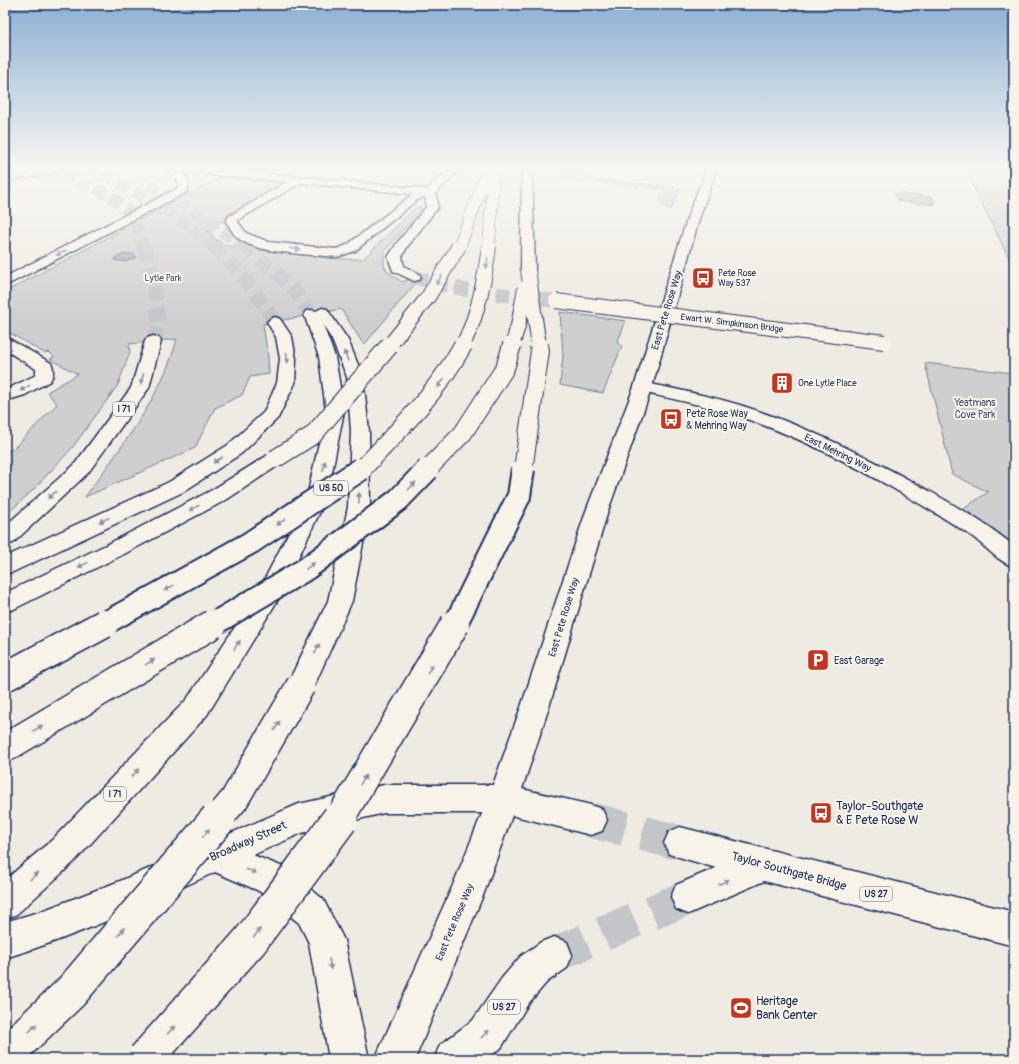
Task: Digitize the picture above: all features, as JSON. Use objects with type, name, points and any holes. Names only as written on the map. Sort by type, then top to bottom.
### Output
[{"type":"main road","points":[[5,282],[129,218]]},
{"type":"main road","points":[[234,218],[232,222],[234,226],[242,236],[249,240],[268,246],[337,253],[351,248],[389,218]]},
{"type":"main road","points":[[414,277],[398,268],[395,262],[395,257],[401,246],[424,218]]},
{"type":"main road","points":[[5,603],[118,548],[212,498],[313,435],[363,378],[428,297],[457,252],[471,218]]},
{"type":"main road","name":"US 50","points":[[5,677],[77,639],[250,543],[366,465],[437,387],[451,367],[470,332],[486,269],[492,218]]},
{"type":"main road","points":[[145,1059],[250,941],[333,830],[450,635],[519,496],[540,351],[528,270],[527,218]]},
{"type":"main road","name":"East Pete Rose Way","points":[[395,1059],[467,893],[503,799],[535,707],[597,511],[643,388],[694,218]]},
{"type":"main road","points":[[5,748],[306,569],[398,500],[463,433],[505,368],[518,326],[528,270]]},
{"type":"main road","name":"Ewart W. Simpkinson Bridge","points":[[556,301],[884,342]]},
{"type":"main road","name":"I 71","points":[[5,902],[62,851],[197,707],[268,598],[317,497],[335,411],[326,357],[316,313],[340,340],[355,377],[360,431],[359,507],[340,601],[301,685],[234,800],[71,992],[5,1055]]},
{"type":"main road","points":[[5,566],[176,487],[235,449],[272,414],[286,383],[288,359],[284,337],[275,322]]},
{"type":"main road","name":"I 71","points":[[5,538],[80,469],[140,388],[153,341]]},
{"type":"main road","points":[[5,343],[45,367],[44,377],[19,391],[5,396]]},
{"type":"main road","name":"East Mehring Way","points":[[643,388],[716,404],[750,414],[822,443],[877,470],[955,515],[1001,547],[1014,559]]},
{"type":"main road","name":"Broadway Street","points":[[5,940],[39,930],[118,898],[299,819],[384,799],[503,799]]},
{"type":"main road","points":[[503,799],[591,820]]},
{"type":"main road","name":"Taylor Southgate Bridge","points":[[680,843],[1014,930]]},
{"type":"main road","points":[[215,856],[271,879],[311,911],[326,940],[349,1059]]},
{"type":"main road","points":[[688,897],[764,864]]},
{"type":"main road","name":"US 27","points":[[454,1059],[487,1034],[515,991],[534,969],[554,955]]},
{"type":"green space","name":"Lytle Park","points":[[145,218],[229,218],[207,231],[223,244],[233,247],[336,259],[363,259],[405,218],[414,218],[384,252],[384,266],[387,271],[402,282],[424,273],[364,345],[341,309],[263,324],[269,374],[250,377],[242,395],[215,408],[195,448],[85,497],[138,422],[150,402],[170,361],[177,339],[129,344],[130,352],[118,385],[72,448],[34,489],[5,516],[5,452],[13,449],[57,404],[47,392],[78,374],[50,359],[54,357],[49,352],[44,353],[5,330],[5,292]]},
{"type":"green space","points":[[989,218],[1014,218],[1014,268]]},
{"type":"green space","points":[[560,312],[626,321],[617,343],[622,346],[603,393],[560,385],[563,355]]},
{"type":"green space","name":"Yeatmans Cove Park","points":[[925,363],[1012,373],[1014,371],[1014,559],[955,515],[988,492],[952,474]]},
{"type":"shaded area","points":[[124,254],[134,254],[137,257],[126,262],[114,260],[115,258]]},
{"type":"tunnel","points":[[132,218],[143,247]]},
{"type":"tunnel","points":[[176,218],[214,247]]},
{"type":"tunnel","points":[[202,218],[244,247]]},
{"type":"tunnel","points":[[143,246],[152,273],[159,326],[153,341]]},
{"type":"tunnel","points":[[243,246],[273,270],[295,291],[311,314]]},
{"type":"tunnel","points":[[214,247],[247,282],[275,322]]},
{"type":"tunnel","points":[[414,277],[466,290],[556,301]]},
{"type":"tunnel","points":[[591,820],[680,843]]},
{"type":"tunnel","points":[[554,955],[688,897]]},
{"type":"place","name":"Pete Rose Way 537","points":[[703,278]]},
{"type":"place","name":"One Lytle Place","points":[[782,383]]},
{"type":"place","name":"Pete Rose Way & Mehring Way","points":[[671,419]]},
{"type":"place","name":"East Garage","points":[[818,660]]},
{"type":"place","name":"Taylor-Southgate & E Pete Rose W","points":[[821,813]]},
{"type":"place","name":"Heritage Bank Center","points":[[741,1008]]}]
